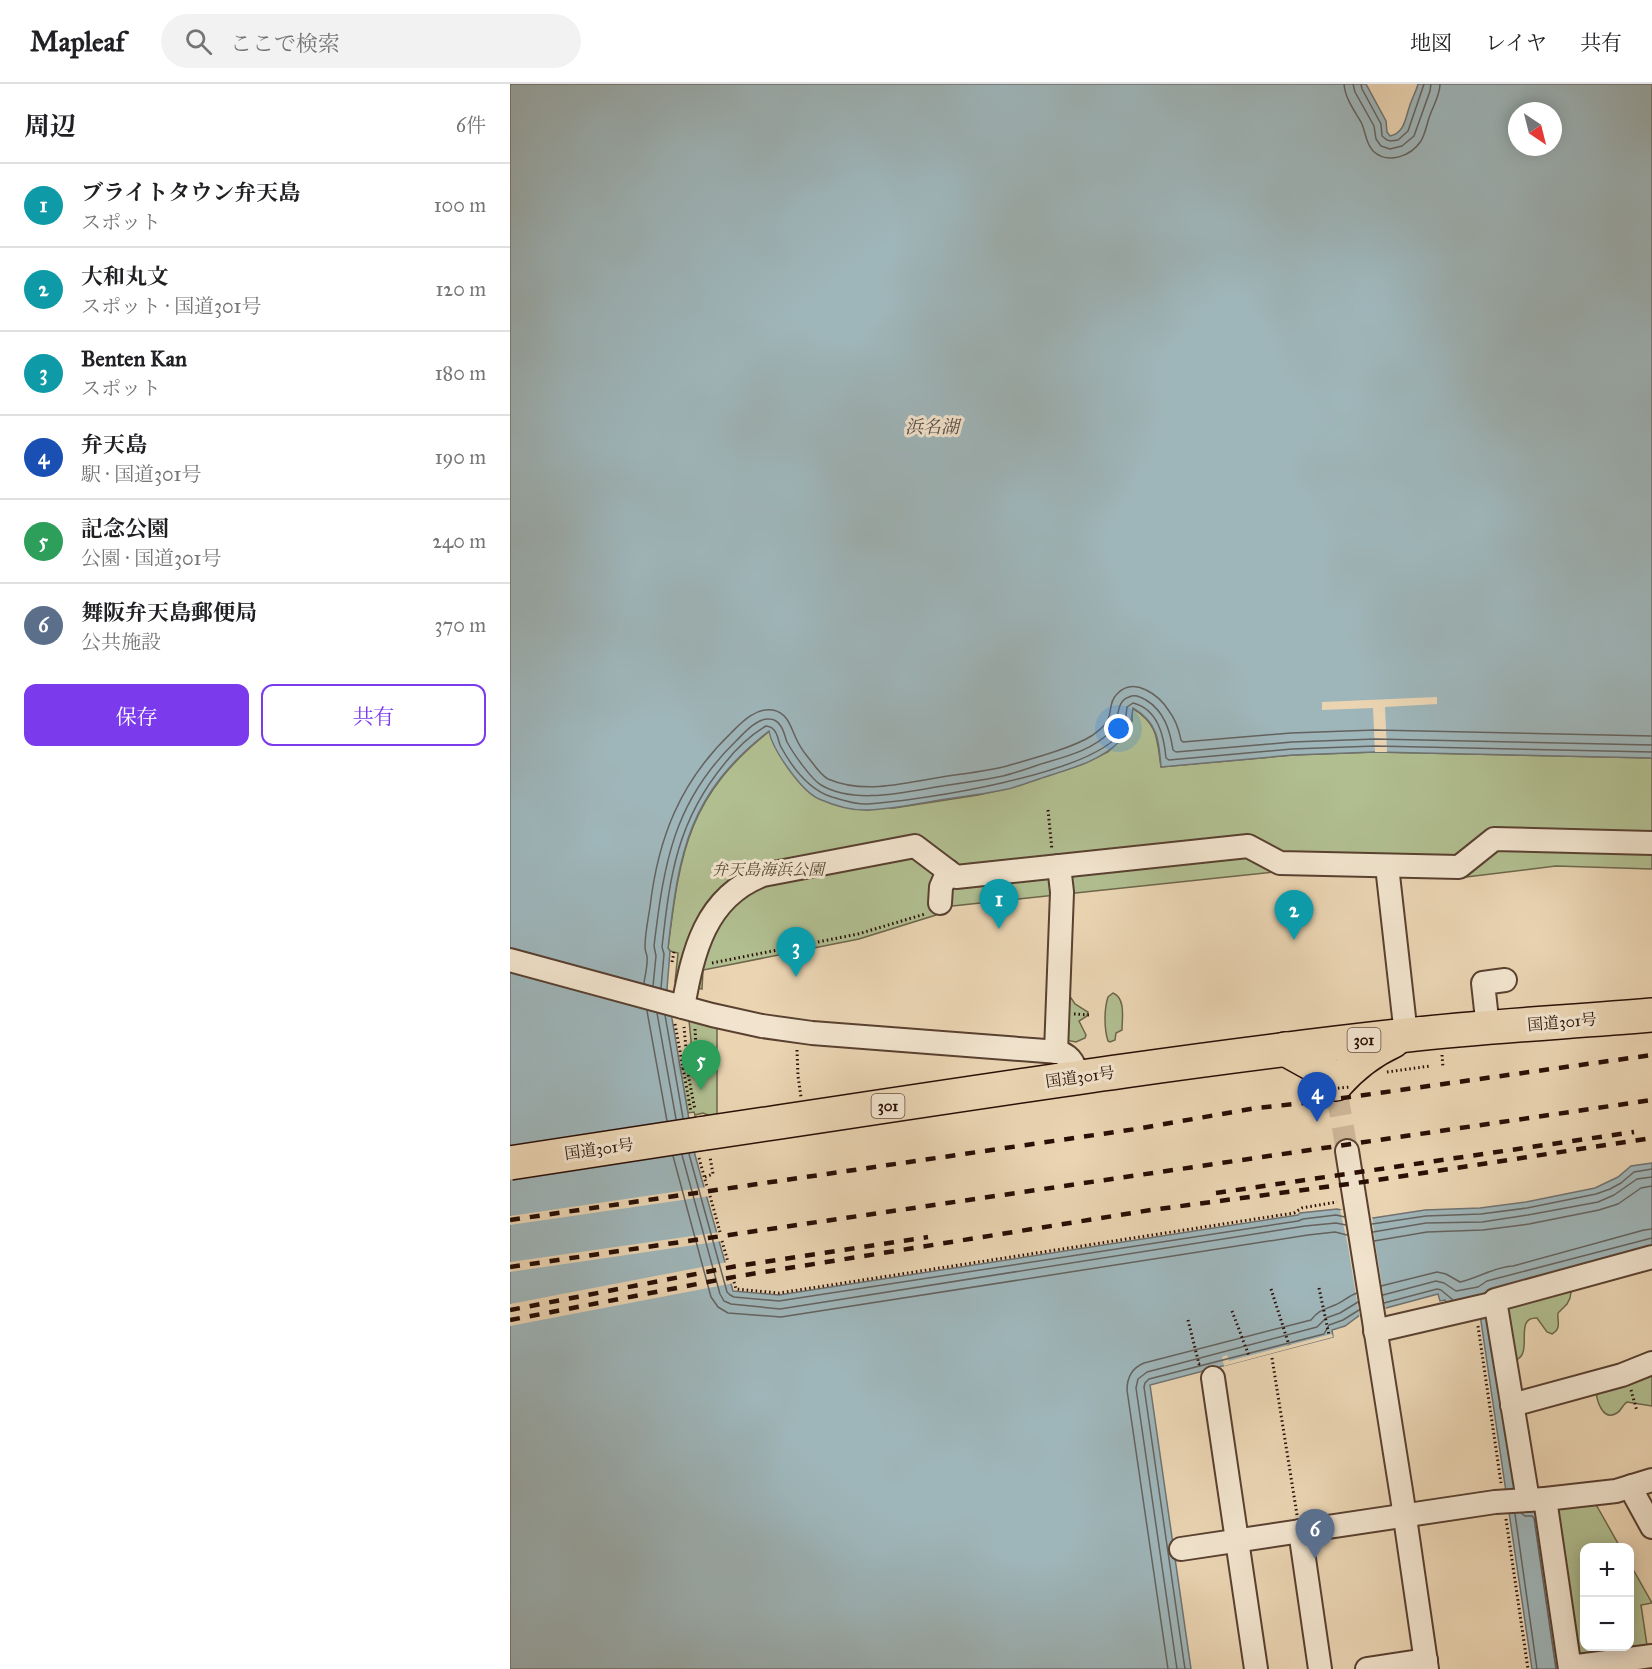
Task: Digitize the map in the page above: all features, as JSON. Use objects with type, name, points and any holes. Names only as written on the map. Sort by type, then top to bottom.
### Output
[{"type":"highway","name":"国道301号","points":[[510,1163],[1077,1077],[1285,1049],[1406,1035],[1652,1015]]},
{"type":"highway","points":[[1285,1049],[1323,1070],[1336,1089],[1353,1066],[1385,1045],[1406,1035]]},
{"type":"street","points":[[678,1014],[693,959],[704,931],[720,905],[744,883],[764,875],[915,846],[956,877],[1248,846],[1280,863],[1459,867],[1494,839],[1652,843]]},
{"type":"street","points":[[1056,1052],[1062,892],[1057,866]]},
{"type":"street","points":[[940,903],[941,887],[948,871]]},
{"type":"street","points":[[1388,876],[1406,1035]]},
{"type":"street","points":[[510,960],[678,1014],[787,1030],[1023,1039],[1065,1054],[1073,1062],[1077,1077]]},
{"type":"street","points":[[1488,1028],[1483,983],[1505,980]]},
{"type":"street","points":[[1347,1151],[1348,1204],[1374,1325],[1427,1665],[1367,1669]]},
{"type":"street","points":[[1374,1325],[1488,1305],[1495,1300],[1652,1257]]},
{"type":"street","points":[[1488,1305],[1512,1405],[1526,1500],[1570,1668],[1652,1656]]},
{"type":"street","points":[[1512,1405],[1622,1375],[1652,1363]]},
{"type":"street","points":[[1212,1369],[1256,1669]]},
{"type":"street","points":[[1181,1549],[1405,1515],[1616,1491],[1642,1483]]},
{"type":"street","points":[[1642,1483],[1635,1496],[1652,1527]]},
{"type":"street","points":[[1299,1531],[1320,1669]]},
{"type":"path","points":[[1048,810],[1057,866]]},
{"type":"path","points":[[693,959],[707,964],[858,934],[934,911],[940,903]]},
{"type":"path","points":[[678,1014],[682,1060],[700,1133],[708,1187]]},
{"type":"path","points":[[678,1014],[687,1059],[682,1060]]},
{"type":"path","points":[[695,1030],[698,1064],[688,1074],[694,1110],[713,1174],[705,1176]]},
{"type":"path","points":[[796,1048],[801,1097]]},
{"type":"path","points":[[1441,1054],[1443,1068]]},
{"type":"path","points":[[1382,1073],[1430,1066]]},
{"type":"path","points":[[710,1196],[720,1232]]},
{"type":"path","points":[[734,1282],[736,1289],[778,1293],[1294,1214],[1302,1208],[1348,1204]]},
{"type":"path","points":[[722,1240],[728,1262]]},
{"type":"path","points":[[1319,1288],[1329,1335]]},
{"type":"path","points":[[1271,1289],[1289,1345]]},
{"type":"path","points":[[1232,1311],[1249,1356]]},
{"type":"path","points":[[1188,1320],[1199,1364],[1212,1369]]},
{"type":"path","points":[[1272,1358],[1299,1531]]},
{"type":"path","points":[[1484,1409],[1490,1408]]},
{"type":"green space","name":"弁天島海浜公園","points":[[1132,708],[1147,720],[1155,733],[1161,767],[1293,755],[1375,752],[1652,758],[1652,869],[1556,866],[1458,878],[1284,871],[943,907],[936,915],[859,939],[703,970],[702,989],[675,982],[678,953],[668,948],[678,882],[693,826],[722,777],[771,730],[828,802],[868,810],[978,795],[1014,787],[1083,764],[1108,752],[1128,732],[1132,721]]},
{"type":"green space","points":[[1113,993],[1120,999],[1123,1015],[1122,1030],[1116,1033],[1115,1040],[1110,1042],[1106,1031],[1105,1013],[1108,997]]},
{"type":"green space","points":[[1069,995],[1075,1004],[1088,1012],[1087,1016],[1079,1021],[1086,1035],[1085,1038],[1076,1042],[1065,1040]]},
{"type":"green space","points":[[689,1020],[717,1027],[717,1117],[708,1118],[708,1115],[703,1113],[695,1115],[694,1112],[688,1113],[680,1068],[688,1067],[693,1062]]},
{"type":"green space","points":[[1567,1288],[1571,1292],[1570,1298],[1558,1313],[1557,1329],[1552,1334],[1547,1332],[1537,1318],[1530,1319],[1526,1323],[1524,1350],[1516,1360],[1506,1303]]},
{"type":"green space","points":[[1652,1368],[1652,1406],[1627,1402],[1617,1413],[1608,1415],[1604,1413],[1599,1405],[1596,1392]]},
{"type":"green space","points":[[1594,1501],[1618,1543],[1580,1543],[1580,1651],[1634,1651],[1634,1571],[1652,1603],[1641,1605],[1648,1652],[1580,1661],[1554,1512],[1559,1506]]},
{"type":"water","name":"浜名湖","points":[[510,84],[1366,84],[1386,121],[1387,132],[1390,136],[1398,132],[1403,125],[1418,84],[1652,84],[1652,758],[1375,752],[1293,755],[1161,767],[1156,733],[1148,720],[1133,708],[1126,734],[1120,741],[1105,753],[1079,766],[1003,790],[862,810],[849,809],[812,795],[788,769],[769,731],[742,754],[704,802],[683,854],[672,914],[667,989],[695,1155],[733,1291],[779,1295],[1300,1213],[1337,1209],[1373,1218],[1425,1210],[1480,1208],[1526,1202],[1595,1188],[1618,1177],[1631,1166],[1652,1163],[1652,1251],[1489,1295],[1536,1509],[1562,1669],[1532,1669],[1478,1301],[1448,1307],[1445,1300],[1440,1301],[1438,1294],[1360,1315],[1345,1326],[1332,1330],[1333,1337],[1150,1385],[1191,1669],[510,1669]]},
{"type":"pier","points":[[1437,697],[1437,704],[1385,707],[1387,752],[1375,752],[1373,708],[1322,710],[1322,702]]},
{"type":"pier","points":[[707,1187],[710,1196],[510,1225],[510,1216]]},
{"type":"pier","points":[[1347,1209],[1372,1215],[1386,1311],[1360,1320],[1340,1210]]},
{"type":"pier","points":[[720,1232],[722,1241],[510,1272],[510,1262]]},
{"type":"pier","points":[[728,1262],[734,1283],[510,1326],[510,1304]]},
{"type":"pier","points":[[1332,1334],[1333,1337],[1224,1366],[1222,1357],[1227,1355],[1229,1361]]},
{"type":"tunnel","points":[[1337,1094],[1347,1151]]},
{"type":"railway","points":[[510,1220],[1136,1129],[1256,1108],[1652,1055]]},
{"type":"railway","points":[[510,1267],[1652,1100]]},
{"type":"railway","points":[[1216,1193],[1634,1132]]},
{"type":"railway","points":[[510,1320],[739,1276],[1151,1210],[1371,1181],[1652,1138]]},
{"type":"railway","points":[[510,1310],[737,1266],[928,1237]]},
{"type":"place","name":"ブライトタウン弁天島","points":[[999,929]]},
{"type":"place","name":"大和丸文","points":[[1294,940]]},
{"type":"place","name":"Benten Kan","points":[[796,977]]},
{"type":"place","name":"記念公園","points":[[701,1090]]},
{"type":"place","name":"弁天島","points":[[1317,1122]]},
{"type":"place","name":"舞阪弁天島郵便局","points":[[1315,1559]]}]
